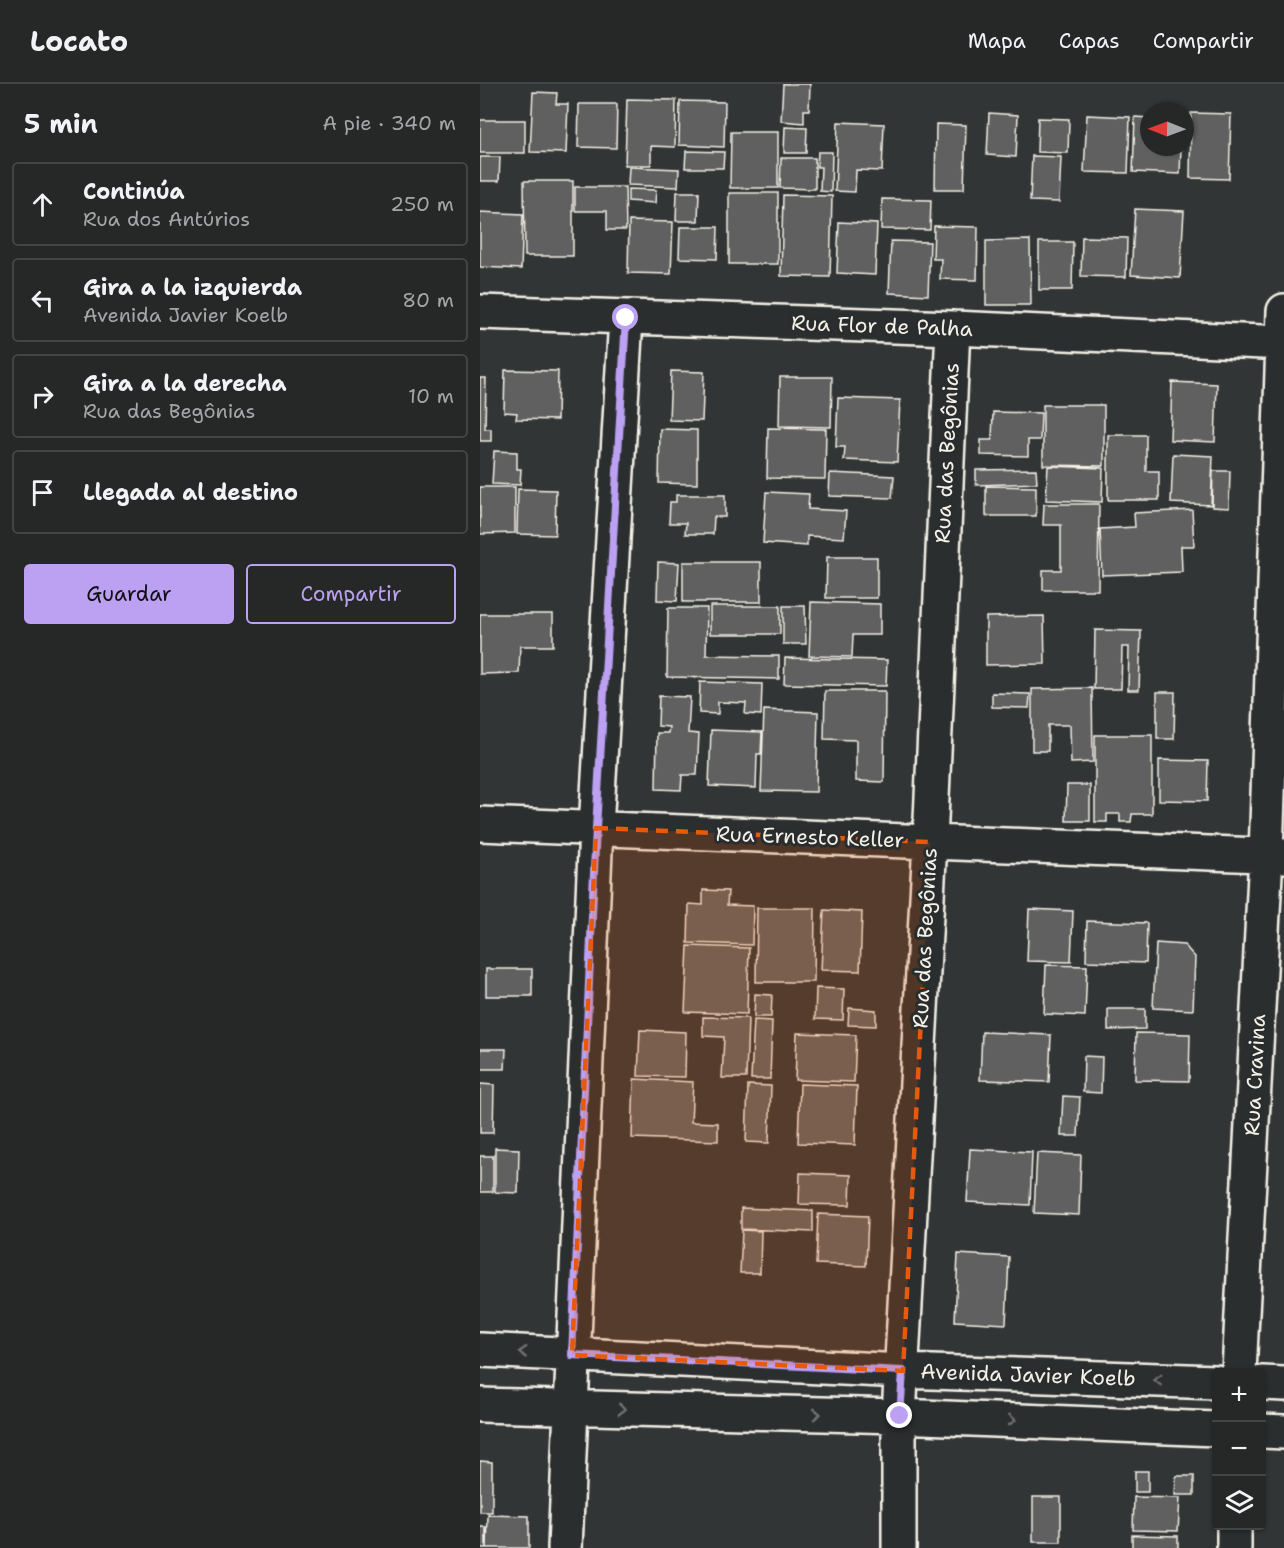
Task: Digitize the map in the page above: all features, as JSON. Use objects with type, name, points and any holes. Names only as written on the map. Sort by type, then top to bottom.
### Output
[{"type":"street","name":"Rua Cravina","points":[[1239,1368],[1275,855],[1284,310]]},
{"type":"street","name":"Rua Flor de Palha","points":[[480,312],[953,328],[1283,343]]},
{"type":"street","points":[[565,1548],[596,828],[626,318]]},
{"type":"street","name":"Rua das Begônias","points":[[898,1548],[900,1416],[930,842],[953,328]]},
{"type":"street","name":"Rua Ernesto Keller","points":[[480,824],[1275,855]]},
{"type":"street","name":"Avenida Javier Koelb","points":[[480,1350],[903,1371],[1212,1382]]},
{"type":"street","points":[[1266,1383],[1284,1384]]},
{"type":"street","points":[[480,1405],[900,1416],[1212,1429]]},
{"type":"street","points":[[1266,1431],[1284,1432]]},
{"type":"street","points":[[1234,1530],[1234,1548]]},
{"type":"highlighted area","points":[[596,828],[930,842],[903,1371],[572,1355]]},
{"type":"building","points":[[783,84],[810,84],[809,110],[804,110],[804,123],[781,121]]},
{"type":"building","points":[[533,92],[557,93],[556,104],[568,104],[566,153],[530,152]]},
{"type":"building","points":[[627,99],[676,100],[675,147],[651,146],[651,165],[625,165]]},
{"type":"building","points":[[680,101],[725,102],[724,147],[679,145]]},
{"type":"building","points":[[579,104],[617,104],[616,148],[578,147]]},
{"type":"building","points":[[989,113],[1018,115],[1016,157],[987,155]]},
{"type":"building","points":[[1194,113],[1231,114],[1229,179],[1190,178],[1190,156],[1194,156]]},
{"type":"building","points":[[1087,115],[1130,117],[1128,173],[1084,172]]},
{"type":"building","points":[[1135,117],[1140,117],[1140,156],[1181,156],[1180,174],[1133,172]]},
{"type":"building","points":[[1038,118],[1069,119],[1068,153],[1037,152]]},
{"type":"building","points":[[480,120],[525,120],[525,153],[480,153]]},
{"type":"building","points":[[838,122],[884,124],[882,171],[856,170],[855,192],[835,191]]},
{"type":"building","points":[[936,124],[966,125],[964,189],[935,189]]},
{"type":"building","points":[[785,127],[807,128],[806,153],[784,153]]},
{"type":"building","points":[[731,132],[778,132],[778,188],[730,188]]},
{"type":"building","points":[[686,151],[724,152],[723,168],[685,168]]},
{"type":"building","points":[[818,152],[832,152],[831,192],[820,191],[821,167],[817,167]]},
{"type":"building","points":[[1032,156],[1061,157],[1059,202],[1030,201]]},
{"type":"building","points":[[480,157],[500,157],[499,181],[480,181]]},
{"type":"building","points":[[781,158],[815,158],[815,189],[780,188]]},
{"type":"building","points":[[629,167],[679,169],[678,187],[628,185]]},
{"type":"building","points":[[524,181],[573,181],[573,256],[525,256]]},
{"type":"building","points":[[575,187],[625,187],[626,230],[607,230],[607,211],[575,211]]},
{"type":"building","points":[[628,189],[656,190],[655,203],[628,201]]},
{"type":"building","points":[[677,192],[699,192],[698,221],[676,221]]},
{"type":"building","points":[[729,193],[778,193],[778,264],[729,264]]},
{"type":"building","points":[[783,195],[832,196],[830,277],[781,276]]},
{"type":"building","points":[[882,199],[931,200],[930,230],[881,229]]},
{"type":"building","points":[[1135,209],[1184,211],[1180,278],[1131,275]]},
{"type":"building","points":[[480,212],[523,214],[521,269],[480,267]]},
{"type":"building","points":[[629,221],[673,222],[671,274],[628,273]]},
{"type":"building","points":[[839,222],[877,224],[875,275],[837,273]]},
{"type":"building","points":[[934,226],[978,227],[977,280],[940,279],[941,259],[933,259]]},
{"type":"building","points":[[680,227],[718,227],[717,259],[679,258]]},
{"type":"building","points":[[1082,237],[1127,238],[1126,277],[1081,276]]},
{"type":"building","points":[[1030,240],[1031,305],[986,305],[986,241]]},
{"type":"building","points":[[891,241],[930,242],[928,295],[889,293]]},
{"type":"building","points":[[1039,242],[1073,242],[1072,290],[1039,290]]},
{"type":"building","points":[[505,370],[558,371],[557,420],[516,419],[517,413],[504,412]]},
{"type":"building","points":[[671,371],[704,372],[702,421],[669,420]]},
{"type":"building","points":[[780,377],[832,377],[831,427],[779,426]]},
{"type":"building","points":[[480,378],[486,378],[485,429],[491,429],[491,441],[480,441]]},
{"type":"building","points":[[1172,382],[1217,384],[1215,442],[1170,440]]},
{"type":"building","points":[[838,398],[900,400],[897,462],[844,460],[845,447],[836,447]]},
{"type":"building","points":[[1043,405],[1104,405],[1104,466],[1043,465]]},
{"type":"building","points":[[993,412],[1041,413],[1040,440],[1028,440],[1028,456],[981,455],[981,440],[992,440]]},
{"type":"building","points":[[768,428],[826,429],[825,479],[767,478]]},
{"type":"building","points":[[660,429],[697,430],[697,484],[659,483]]},
{"type":"building","points":[[1108,435],[1146,435],[1146,471],[1159,471],[1159,500],[1108,500]]},
{"type":"building","points":[[494,451],[517,452],[517,469],[521,469],[520,485],[492,484]]},
{"type":"building","points":[[1173,454],[1213,456],[1211,505],[1171,503]]},
{"type":"building","points":[[1048,466],[1103,468],[1102,502],[1046,500]]},
{"type":"building","points":[[1036,469],[1037,483],[976,485],[976,470]]},
{"type":"building","points":[[1213,471],[1230,471],[1229,508],[1212,507]]},
{"type":"building","points":[[830,473],[894,476],[892,498],[829,496]]},
{"type":"building","points":[[986,486],[1036,487],[1036,516],[986,516]]},
{"type":"building","points":[[480,487],[515,487],[515,533],[480,534]]},
{"type":"building","points":[[518,489],[556,490],[555,535],[517,534]]},
{"type":"building","points":[[766,492],[809,494],[808,509],[846,511],[844,538],[807,536],[807,546],[763,543]]},
{"type":"building","points":[[676,495],[725,495],[725,517],[714,517],[713,534],[685,534],[686,523],[669,523],[670,502],[676,502]]},
{"type":"building","points":[[1044,504],[1099,504],[1098,590],[1043,590],[1043,570],[1061,570],[1061,525],[1043,525]]},
{"type":"building","points":[[1192,510],[1194,546],[1181,546],[1182,572],[1102,575],[1100,529],[1135,527],[1134,513]]},
{"type":"building","points":[[827,557],[877,557],[877,598],[826,598]]},
{"type":"building","points":[[658,562],[679,563],[677,601],[657,600]]},
{"type":"building","points":[[683,562],[761,562],[761,602],[683,602]]},
{"type":"building","points":[[811,602],[880,604],[880,635],[853,635],[852,657],[809,656]]},
{"type":"building","points":[[710,606],[780,606],[780,634],[710,634]]},
{"type":"building","points":[[783,606],[805,606],[806,644],[783,644]]},
{"type":"building","points":[[668,608],[707,608],[706,655],[779,656],[779,679],[667,677]]},
{"type":"building","points":[[480,614],[553,614],[553,646],[520,646],[519,673],[480,674]]},
{"type":"building","points":[[1044,616],[1045,664],[986,665],[986,617]]},
{"type":"building","points":[[1095,630],[1141,631],[1139,690],[1128,690],[1129,647],[1122,647],[1121,689],[1094,689]]},
{"type":"building","points":[[785,658],[887,660],[886,686],[784,684]]},
{"type":"building","points":[[700,682],[762,684],[761,715],[745,714],[746,703],[718,702],[718,714],[699,713]]},
{"type":"building","points":[[1092,688],[1093,762],[1071,763],[1070,725],[1048,725],[1048,751],[1032,751],[1032,689]]},
{"type":"building","points":[[825,691],[885,691],[884,782],[856,781],[856,740],[824,739]]},
{"type":"building","points":[[1157,692],[1175,692],[1174,739],[1157,739]]},
{"type":"building","points":[[992,693],[1030,694],[1029,708],[992,707]]},
{"type":"building","points":[[659,696],[690,697],[688,733],[699,734],[697,775],[682,775],[681,790],[656,789],[657,733],[668,733],[669,727],[658,726]]},
{"type":"building","points":[[764,710],[818,712],[816,792],[761,791]]},
{"type":"building","points":[[711,730],[762,732],[761,754],[757,754],[756,788],[709,786]]},
{"type":"building","points":[[1095,735],[1152,735],[1152,814],[1132,814],[1131,822],[1120,822],[1120,814],[1107,814],[1107,822],[1095,822]]},
{"type":"building","points":[[1159,760],[1208,761],[1207,801],[1159,800]]},
{"type":"building","points":[[1067,785],[1090,785],[1090,821],[1066,821]]},
{"type":"building","points":[[703,890],[728,891],[727,905],[753,906],[752,945],[688,943],[689,904],[703,905]]},
{"type":"building","points":[[757,908],[815,908],[814,982],[756,982]]},
{"type":"building","points":[[1029,909],[1073,911],[1071,962],[1027,961]]},
{"type":"building","points":[[824,910],[862,912],[860,971],[821,970]]},
{"type":"building","points":[[1087,921],[1147,923],[1146,963],[1086,961]]},
{"type":"building","points":[[1156,943],[1184,945],[1195,957],[1193,1010],[1153,1008]]},
{"type":"building","points":[[688,946],[749,948],[747,1014],[685,1012]]},
{"type":"building","points":[[1046,965],[1087,966],[1085,1016],[1044,1014]]},
{"type":"building","points":[[486,969],[532,969],[532,996],[486,996]]},
{"type":"building","points":[[816,988],[844,989],[843,1020],[815,1019]]},
{"type":"building","points":[[755,994],[772,995],[771,1017],[754,1017]]},
{"type":"building","points":[[849,1008],[876,1010],[876,1026],[848,1025]]},
{"type":"building","points":[[1108,1009],[1145,1009],[1145,1029],[1108,1030]]},
{"type":"building","points":[[703,1017],[748,1018],[746,1078],[722,1078],[724,1037],[703,1036]]},
{"type":"building","points":[[754,1020],[772,1021],[770,1079],[751,1079]]},
{"type":"building","points":[[640,1030],[686,1032],[685,1077],[638,1076]]},
{"type":"building","points":[[982,1032],[1051,1035],[1049,1082],[980,1080]]},
{"type":"building","points":[[797,1033],[856,1035],[854,1082],[795,1080]]},
{"type":"building","points":[[1136,1033],[1190,1034],[1189,1081],[1135,1080]]},
{"type":"building","points":[[480,1049],[506,1049],[505,1069],[480,1069]]},
{"type":"building","points":[[1084,1056],[1102,1057],[1101,1093],[1083,1092]]},
{"type":"building","points":[[634,1079],[693,1082],[691,1122],[718,1123],[718,1141],[632,1138]]},
{"type":"building","points":[[480,1084],[494,1085],[493,1133],[480,1133]]},
{"type":"building","points":[[800,1084],[857,1086],[855,1145],[798,1143]]},
{"type":"building","points":[[748,1085],[771,1086],[769,1143],[746,1142]]},
{"type":"building","points":[[1063,1096],[1080,1097],[1078,1136],[1061,1136]]},
{"type":"building","points":[[495,1148],[519,1149],[518,1193],[495,1192]]},
{"type":"building","points":[[970,1149],[1032,1152],[1030,1205],[967,1202]]},
{"type":"building","points":[[1037,1153],[1081,1155],[1079,1215],[1034,1213]]},
{"type":"building","points":[[480,1156],[493,1156],[493,1192],[480,1192]]},
{"type":"building","points":[[800,1173],[851,1175],[850,1205],[799,1204]]},
{"type":"building","points":[[741,1208],[813,1211],[813,1232],[741,1229]]},
{"type":"building","points":[[818,1214],[868,1216],[866,1266],[816,1264]]},
{"type":"building","points":[[742,1230],[761,1231],[760,1273],[740,1273]]},
{"type":"building","points":[[958,1254],[1009,1257],[1006,1324],[955,1321]]},
{"type":"building","points":[[480,1461],[492,1462],[492,1512],[480,1512]]},
{"type":"building","points":[[1135,1471],[1148,1471],[1148,1492],[1135,1492]]},
{"type":"building","points":[[1176,1476],[1194,1476],[1194,1495],[1175,1495]]},
{"type":"building","points":[[1033,1497],[1061,1497],[1061,1542],[1033,1542]]},
{"type":"building","points":[[1134,1497],[1180,1498],[1178,1531],[1133,1530]]},
{"type":"building","points":[[488,1515],[529,1516],[529,1548],[487,1548]]},
{"type":"building","points":[[480,1527],[486,1527],[486,1548],[480,1548]]},
{"type":"building","points":[[1132,1535],[1178,1536],[1178,1548],[1132,1548]]},
{"type":"route","points":[[626,318],[596,828],[572,1355],[903,1371],[900,1416]]}]
